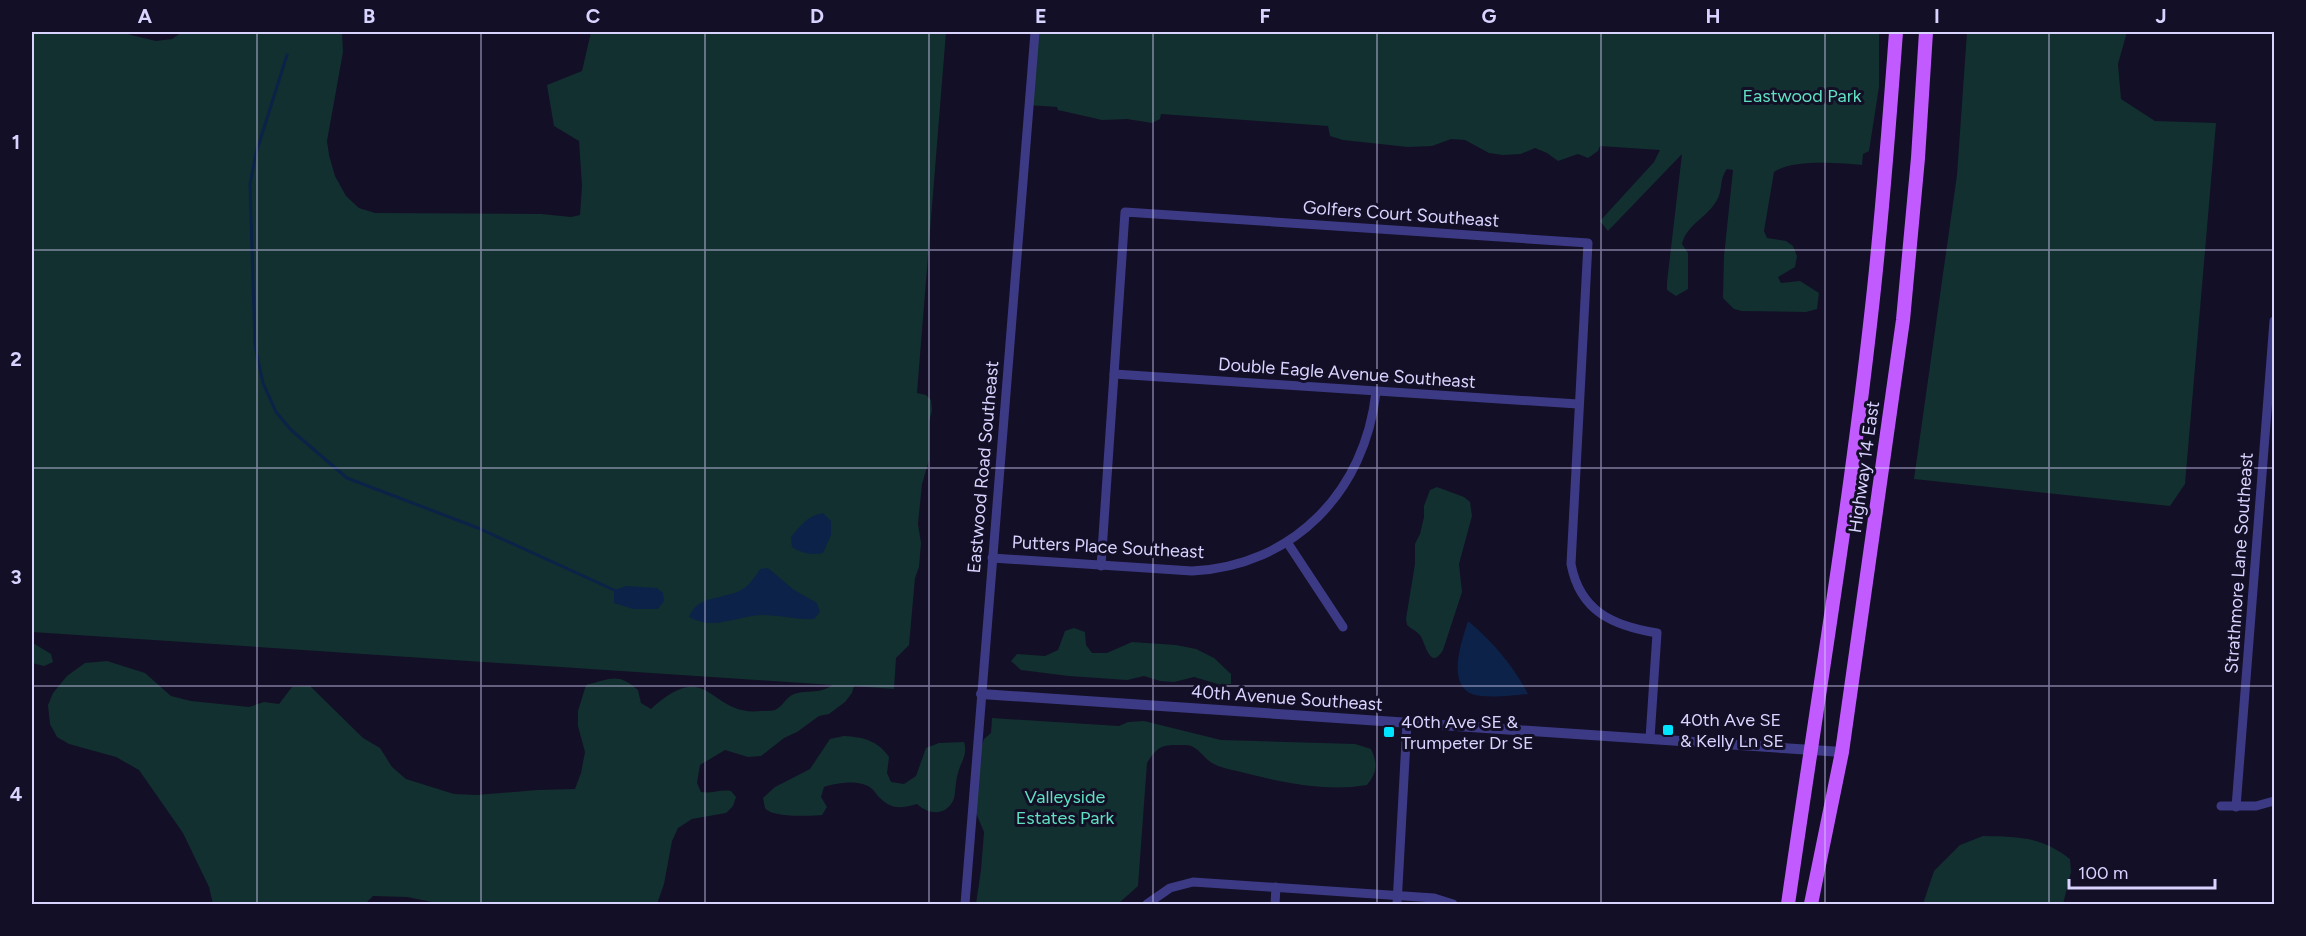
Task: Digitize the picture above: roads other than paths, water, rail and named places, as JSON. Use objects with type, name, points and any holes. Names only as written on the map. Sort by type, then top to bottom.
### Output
[{"type":"main road","name":"Highway 14 East","points":[[1788,904],[1839,558],[1871,317],[1884,195],[1896,32]]},
{"type":"main road","name":"Highway 14 East","points":[[1811,904],[1842,752],[1903,320],[1918,158],[1926,32]]},
{"type":"street","name":"Eastwood Road Southeast","points":[[965,904],[1035,32]]},
{"type":"street","name":"Golfers Court Southeast","points":[[1101,566],[1125,212],[1588,243],[1571,540],[1573,575],[1584,597],[1604,616],[1625,626],[1657,633],[1650,738]]},
{"type":"street","name":"Strathmore Lane Southeast","points":[[2236,807],[2274,321]]},
{"type":"street","name":"Double Eagle Avenue Southeast","points":[[1114,374],[1578,404]]},
{"type":"street","name":"Putters Place Southeast","points":[[992,558],[1184,571],[1220,569],[1252,560],[1287,542],[1329,506],[1350,477],[1366,441],[1376,392]]},
{"type":"street","points":[[1287,542],[1343,627]]},
{"type":"street","name":"40th Avenue Southeast","points":[[981,694],[1842,752]]},
{"type":"street","points":[[1397,900],[1407,723]]},
{"type":"street","points":[[2221,806],[2256,806],[2274,801]]},
{"type":"street","points":[[1147,904],[1159,894],[1181,884],[1193,882],[1276,887],[1397,900],[1434,898],[1453,904]]},
{"type":"street","points":[[1275,904],[1276,887]]},
{"type":"water","points":[[823,513],[831,521],[831,535],[823,553],[807,553],[792,547],[791,537],[801,525],[813,516]]},
{"type":"water","points":[[768,568],[794,590],[817,603],[820,612],[814,619],[762,615],[707,623],[689,617],[693,610],[704,601],[741,590],[749,584],[760,569]]},
{"type":"water","points":[[626,586],[657,588],[663,593],[664,601],[658,609],[633,609],[614,603],[614,590]]},
{"type":"water","points":[[1468,621],[1502,654],[1528,694],[1485,696],[1472,694],[1464,689],[1458,672],[1458,661]]},
{"type":"waterway","points":[[287,55],[256,153],[250,184],[255,346],[263,383],[276,412],[291,430],[347,478],[478,528],[614,590]]},
{"type":"place","name":"40th Ave SE & Kelly Ln SE","points":[[1668,730]]},
{"type":"place","name":"40th Ave SE & Trumpeter Dr SE","points":[[1389,732]]},
{"type":"park label","name":"Eastwood Park","points":[[1802,96]]},
{"type":"park label","name":"Valleyside Estates Park","points":[[1065,807]]}]
